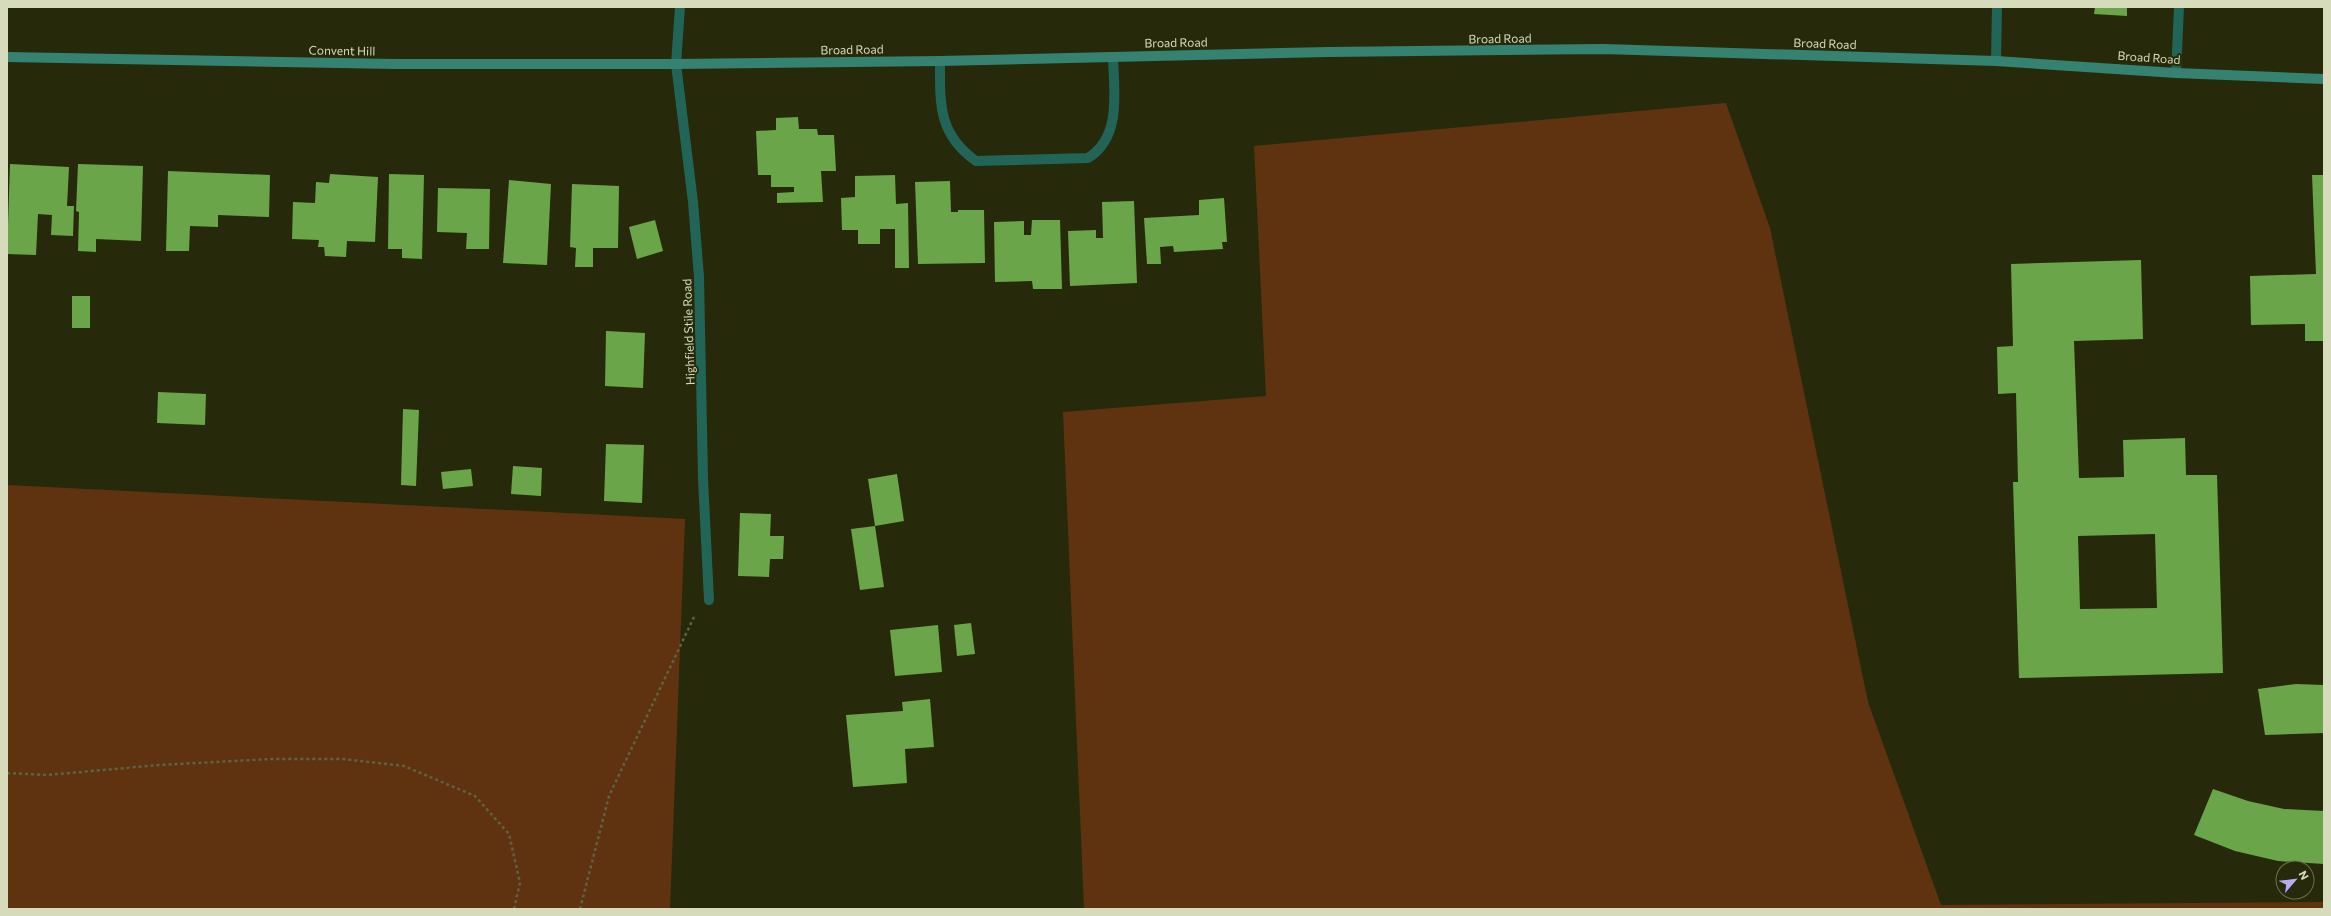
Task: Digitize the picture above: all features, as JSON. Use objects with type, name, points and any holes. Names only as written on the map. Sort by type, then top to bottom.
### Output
[{"type":"main road","name":"Broad Road","points":[[676,64],[1604,50],[1996,61],[2176,73],[2324,79]]},
{"type":"main road","name":"Convent Hill","points":[[7,57],[395,64],[676,64]]},
{"type":"street","name":"Highfield Stile Road","points":[[680,7],[676,64],[693,202],[699,277],[703,479],[709,600]]},
{"type":"street","points":[[1996,61],[1997,7]]},
{"type":"street","points":[[2176,73],[2179,7]]},
{"type":"street","points":[[940,61],[940,107],[950,135],[962,151],[976,161],[984,161],[1088,158],[1098,151],[1108,132],[1115,112],[1113,57]]},
{"type":"path","points":[[580,909],[609,796],[691,621],[709,600]]},
{"type":"path","points":[[7,773],[47,775],[159,764],[271,759],[343,759],[404,766],[474,796],[509,834],[520,883],[514,909]]},
{"type":"shaded area","points":[[1726,103],[1770,228],[1868,702],[1941,905],[2324,902],[2324,909],[1084,909],[1063,412],[1266,396],[1254,146]]},
{"type":"shaded area","points":[[7,485],[685,519],[670,909],[7,909]]},
{"type":"building","points":[[2095,7],[2127,7],[2127,16],[2094,14]]},
{"type":"building","points":[[798,117],[799,129],[817,129],[818,135],[834,135],[836,171],[821,171],[823,202],[777,203],[777,193],[794,192],[794,187],[771,187],[771,175],[758,175],[756,131],[776,130],[776,118]]},
{"type":"building","points":[[10,164],[69,167],[67,206],[74,206],[73,236],[51,235],[52,215],[38,214],[36,255],[7,254]]},
{"type":"building","points":[[78,164],[143,166],[141,241],[96,239],[96,252],[78,251],[79,212],[76,211]]},
{"type":"building","points":[[168,171],[270,175],[269,217],[218,215],[218,227],[190,226],[189,251],[166,251]]},
{"type":"building","points":[[330,174],[378,177],[375,242],[347,241],[346,257],[325,256],[324,247],[318,247],[319,240],[292,239],[293,202],[315,203],[316,182],[329,183]]},
{"type":"building","points":[[389,174],[424,175],[422,259],[402,258],[402,249],[388,249]]},
{"type":"building","points":[[895,175],[896,204],[908,203],[909,268],[895,268],[895,229],[880,229],[880,244],[858,244],[858,230],[842,230],[841,198],[855,197],[855,176]]},
{"type":"building","points":[[2312,175],[2324,175],[2324,341],[2305,341],[2305,324],[2251,325],[2250,276],[2316,274]]},
{"type":"building","points":[[509,180],[551,184],[547,265],[503,263]]},
{"type":"building","points":[[950,181],[951,212],[958,212],[958,210],[984,210],[985,263],[918,264],[915,182]]},
{"type":"building","points":[[572,184],[619,186],[618,248],[593,248],[593,267],[575,267],[576,248],[570,247]]},
{"type":"building","points":[[438,188],[490,189],[489,249],[466,249],[467,233],[437,232]]},
{"type":"building","points":[[1224,198],[1227,242],[1222,242],[1223,249],[1174,252],[1173,246],[1160,247],[1161,264],[1147,264],[1144,218],[1199,215],[1199,200]]},
{"type":"building","points":[[1134,201],[1137,283],[1070,286],[1068,231],[1096,230],[1096,238],[1103,238],[1102,202]]},
{"type":"building","points":[[655,220],[663,251],[637,259],[629,227]]},
{"type":"building","points":[[1032,220],[1060,220],[1062,289],[1033,289],[1032,281],[995,282],[994,222],[1024,221],[1024,235],[1031,235]]},
{"type":"building","points":[[2141,260],[2143,339],[2074,341],[2079,478],[2124,477],[2123,440],[2185,438],[2186,475],[2217,475],[2223,673],[2019,678],[2013,482],[2018,482],[2016,393],[1998,394],[1997,347],[2013,346],[2011,264]],"holes":[[[2155,534],[2157,608],[2080,609],[2078,536]]]},
{"type":"building","points":[[72,296],[90,296],[90,328],[72,328]]},
{"type":"building","points":[[606,331],[645,333],[643,388],[605,386]]},
{"type":"building","points":[[158,392],[206,394],[205,425],[157,423]]},
{"type":"building","points":[[403,409],[419,410],[416,486],[401,485]]},
{"type":"building","points":[[606,444],[644,445],[642,503],[604,501]]},
{"type":"building","points":[[513,466],[542,468],[541,496],[511,494]]},
{"type":"building","points":[[471,469],[473,486],[443,489],[441,472]]},
{"type":"building","points":[[897,474],[904,521],[875,526],[868,479]]},
{"type":"building","points":[[740,513],[771,514],[770,536],[784,536],[783,559],[770,559],[769,577],[738,576]]},
{"type":"building","points":[[875,526],[884,587],[860,590],[851,529]]},
{"type":"building","points":[[971,623],[975,654],[957,656],[954,625]]},
{"type":"building","points":[[938,625],[942,672],[895,676],[890,630]]},
{"type":"building","points":[[2296,684],[2324,685],[2324,733],[2265,735],[2258,689]]},
{"type":"building","points":[[930,699],[934,747],[905,749],[907,783],[853,787],[846,715],[903,711],[902,702]]},
{"type":"building","points":[[2213,789],[2248,801],[2284,809],[2324,811],[2324,864],[2315,863],[2315,860],[2275,860],[2235,851],[2194,835]]}]
